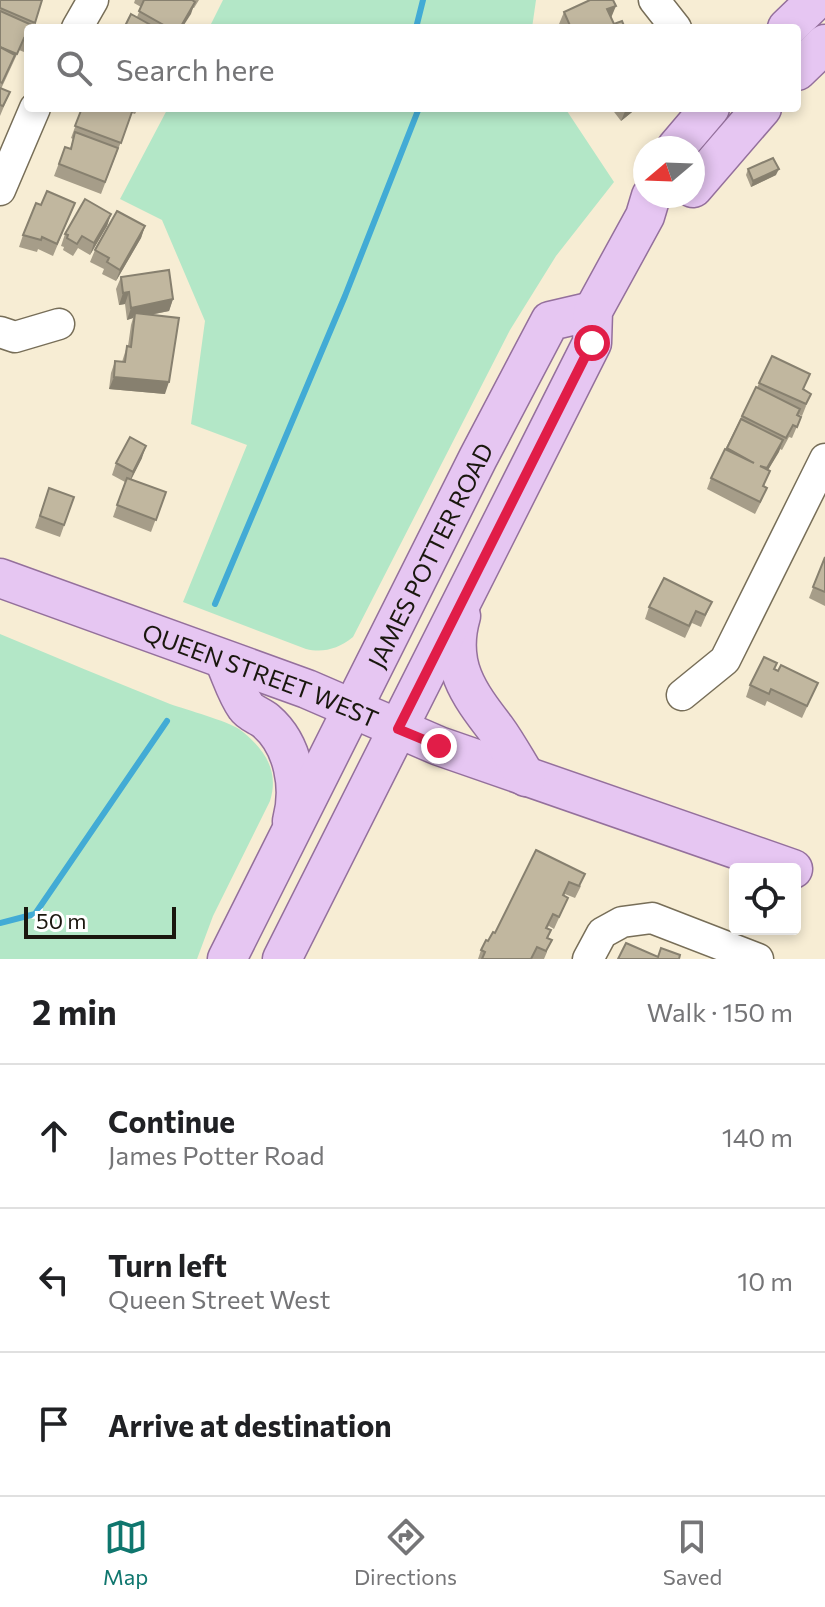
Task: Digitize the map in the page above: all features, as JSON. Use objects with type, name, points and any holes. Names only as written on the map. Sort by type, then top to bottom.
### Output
[{"type":"main road","points":[[791,24],[816,0]]},
{"type":"main road","points":[[801,67],[825,44]]},
{"type":"main road","points":[[686,136],[707,112]]},
{"type":"main road","points":[[705,173],[755,112]]},
{"type":"main road","name":"JAMES POTTER ROAD","points":[[282,959],[592,343],[593,311],[647,208]]},
{"type":"main road","name":"JAMES POTTER ROAD","points":[[227,959],[485,444],[550,321],[593,311]]},
{"type":"main road","name":"QUEEN STREET WEST","points":[[0,578],[307,689],[398,729],[526,777],[777,863]]},
{"type":"main road","points":[[472,580],[459,622],[456,648],[461,674],[483,716],[496,729],[526,777]]},
{"type":"main road","points":[[224,660],[247,709],[275,731],[296,777],[297,795],[285,846]]},
{"type":"main road","name":"QUEEN STREET WEST","points":[[801,871],[825,879]]},
{"type":"street","points":[[79,24],[93,0]]},
{"type":"street","points":[[654,0],[673,24]]},
{"type":"street","points":[[0,190],[33,112]]},
{"type":"street","points":[[0,332],[15,337],[59,324]]},
{"type":"street","points":[[682,695],[725,660],[825,459]]},
{"type":"street","points":[[588,959],[602,933],[622,922],[652,918],[758,959]]},
{"type":"green space","points":[[223,0],[536,0],[533,24],[211,24]]},
{"type":"green space","points":[[166,112],[568,112],[614,182],[556,256],[510,330],[353,637],[342,644],[330,649],[306,649],[183,602],[247,445],[191,424],[205,321],[162,220],[120,199]]},
{"type":"green space","points":[[0,634],[170,704],[233,726],[255,743],[267,760],[273,779],[270,801],[213,916],[197,959],[0,959]]},
{"type":"building","points":[[0,0],[42,0],[35,23],[0,8]]},
{"type":"building","points":[[144,0],[195,2],[182,24],[162,24],[139,11]]},
{"type":"building","points":[[590,0],[613,0],[616,6],[607,9],[614,24],[569,24],[564,12]]},
{"type":"building","points":[[0,11],[29,24],[24,24],[24,38],[17,54],[0,47]]},
{"type":"building","points":[[131,14],[149,24],[126,24]]},
{"type":"building","points":[[0,47],[15,55],[2,83],[0,82]]},
{"type":"building","points":[[0,88],[10,92],[3,106],[0,105]]},
{"type":"building","points":[[80,112],[132,112],[121,143],[75,126]]},
{"type":"building","points":[[75,132],[118,148],[105,182],[59,164],[65,147],[71,149]]},
{"type":"building","points":[[773,158],[779,169],[753,181],[748,169]]},
{"type":"building","points":[[47,191],[75,203],[57,244],[42,237],[41,240],[23,235],[36,203],[41,205]]},
{"type":"building","points":[[85,199],[111,214],[94,243],[82,236],[77,244],[65,234]]},
{"type":"building","points":[[117,211],[145,226],[120,270],[107,262],[109,258],[95,250]]},
{"type":"building","points":[[169,270],[173,299],[131,308],[129,292],[123,293],[121,277]]},
{"type":"building","points":[[135,313],[179,318],[169,382],[114,377],[115,361],[125,362],[127,346],[131,347]]},
{"type":"building","points":[[772,356],[810,374],[803,389],[811,394],[806,404],[759,383]]},
{"type":"building","points":[[756,387],[800,409],[797,427],[793,425],[786,438],[742,416]]},
{"type":"building","points":[[741,419],[783,440],[767,468],[760,466],[770,471],[760,502],[711,478],[725,449],[754,463],[727,448]]},
{"type":"building","points":[[130,437],[146,446],[133,472],[116,463]]},
{"type":"building","points":[[127,478],[166,492],[156,520],[117,505]]},
{"type":"building","points":[[49,488],[74,497],[64,525],[40,516]]},
{"type":"building","points":[[825,557],[825,592],[813,587]]},
{"type":"building","points":[[664,578],[712,602],[705,615],[696,611],[689,626],[649,607]]},
{"type":"building","points":[[764,657],[777,663],[774,669],[778,671],[781,665],[818,683],[807,706],[771,689],[769,694],[750,685]]},
{"type":"building","points":[[536,850],[585,874],[579,886],[569,882],[563,895],[568,898],[559,917],[553,914],[546,928],[551,930],[547,938],[552,940],[546,951],[537,947],[531,959],[482,959],[485,952],[481,950],[486,940],[495,933]]},
{"type":"building","points":[[626,943],[658,957],[661,948],[680,955],[679,959],[618,959]]},
{"type":"waterway","points":[[417,24],[423,0]]},
{"type":"waterway","points":[[215,604],[345,296],[417,112]]},
{"type":"waterway","points":[[0,923],[35,914],[167,721]]},
{"type":"route","points":[[439,746],[398,729],[592,343]]}]
